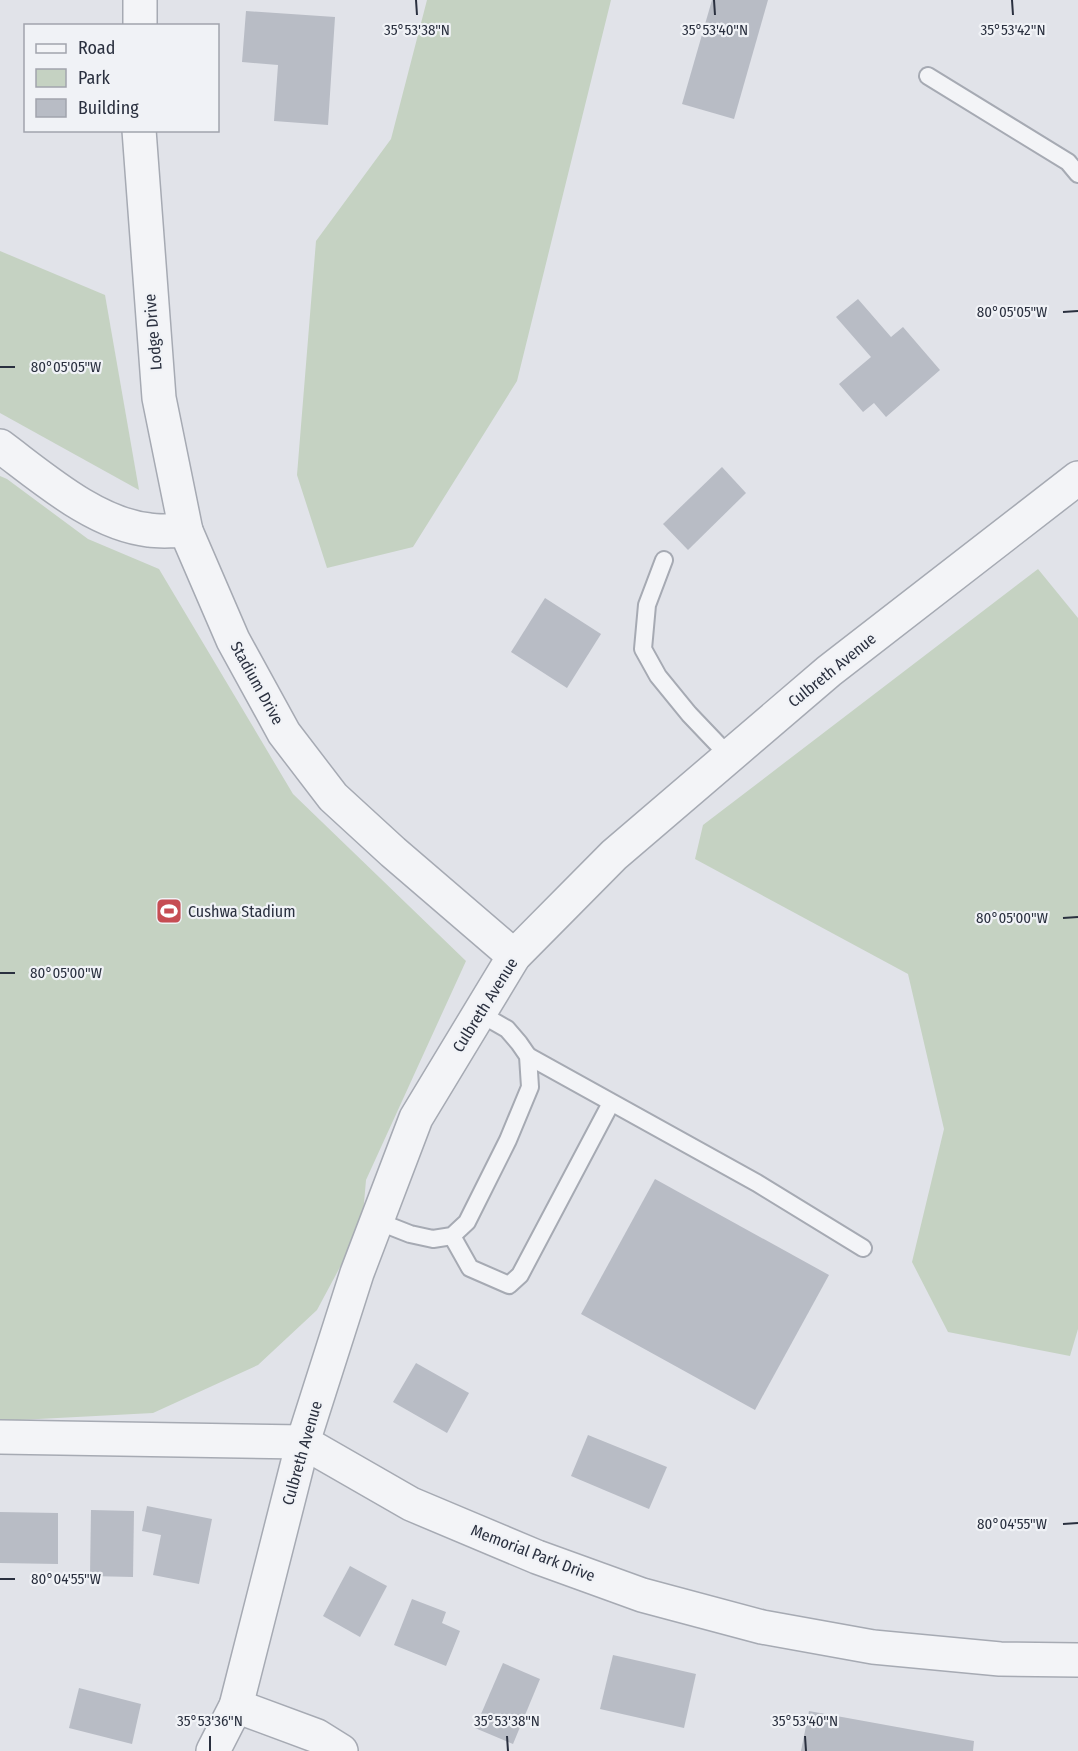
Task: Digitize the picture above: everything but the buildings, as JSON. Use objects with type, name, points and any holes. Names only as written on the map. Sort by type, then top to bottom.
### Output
[{"type":"street","points":[[140,0],[140,24]]},
{"type":"street","name":"Lodge Drive","points":[[139,132],[159,398],[186,531]]},
{"type":"street","points":[[0,446],[54,486],[111,520],[149,530],[186,531]]},
{"type":"street","name":"Culbreth Avenue","points":[[213,1751],[236,1706],[303,1442],[357,1273],[416,1118],[514,956],[614,855],[829,670],[1078,478]]},
{"type":"street","name":"Stadium Drive","points":[[186,531],[233,640],[261,692],[284,733],[333,797],[514,956]]},
{"type":"street","name":"Memorial Park Drive","points":[[0,1437],[303,1442],[411,1504],[537,1557],[642,1595],[762,1627],[873,1647],[1000,1659],[1078,1660]]},
{"type":"street","points":[[236,1706],[317,1736],[341,1751]]},
{"type":"lane","points":[[928,76],[1068,162],[1078,174]]},
{"type":"lane","points":[[664,560],[647,604],[643,649],[658,676],[689,714],[729,756]]},
{"type":"lane","points":[[479,1013],[507,1029],[528,1056],[757,1184],[863,1248]]},
{"type":"lane","points":[[377,1221],[410,1234],[433,1239],[452,1236],[467,1222],[522,1109],[530,1087],[528,1056]]},
{"type":"lane","points":[[452,1236],[470,1268],[509,1285],[520,1275],[610,1102]]},
{"type":"green space","points":[[427,0],[611,0],[517,381],[413,547],[327,568],[297,475],[316,241],[391,139]]},
{"type":"green space","points":[[0,251],[105,295],[139,490],[0,413]]},
{"type":"green space","name":"Cushwa Stadium","points":[[0,476],[88,539],[159,569],[293,794],[466,961],[366,1180],[362,1226],[317,1310],[258,1365],[153,1413],[0,1421]]},
{"type":"green space","points":[[1038,569],[1078,618],[1078,1329],[1070,1356],[948,1332],[912,1262],[944,1129],[908,974],[695,859],[703,825]]},
{"type":"place","name":"Cushwa Stadium","points":[[169,911]]}]
